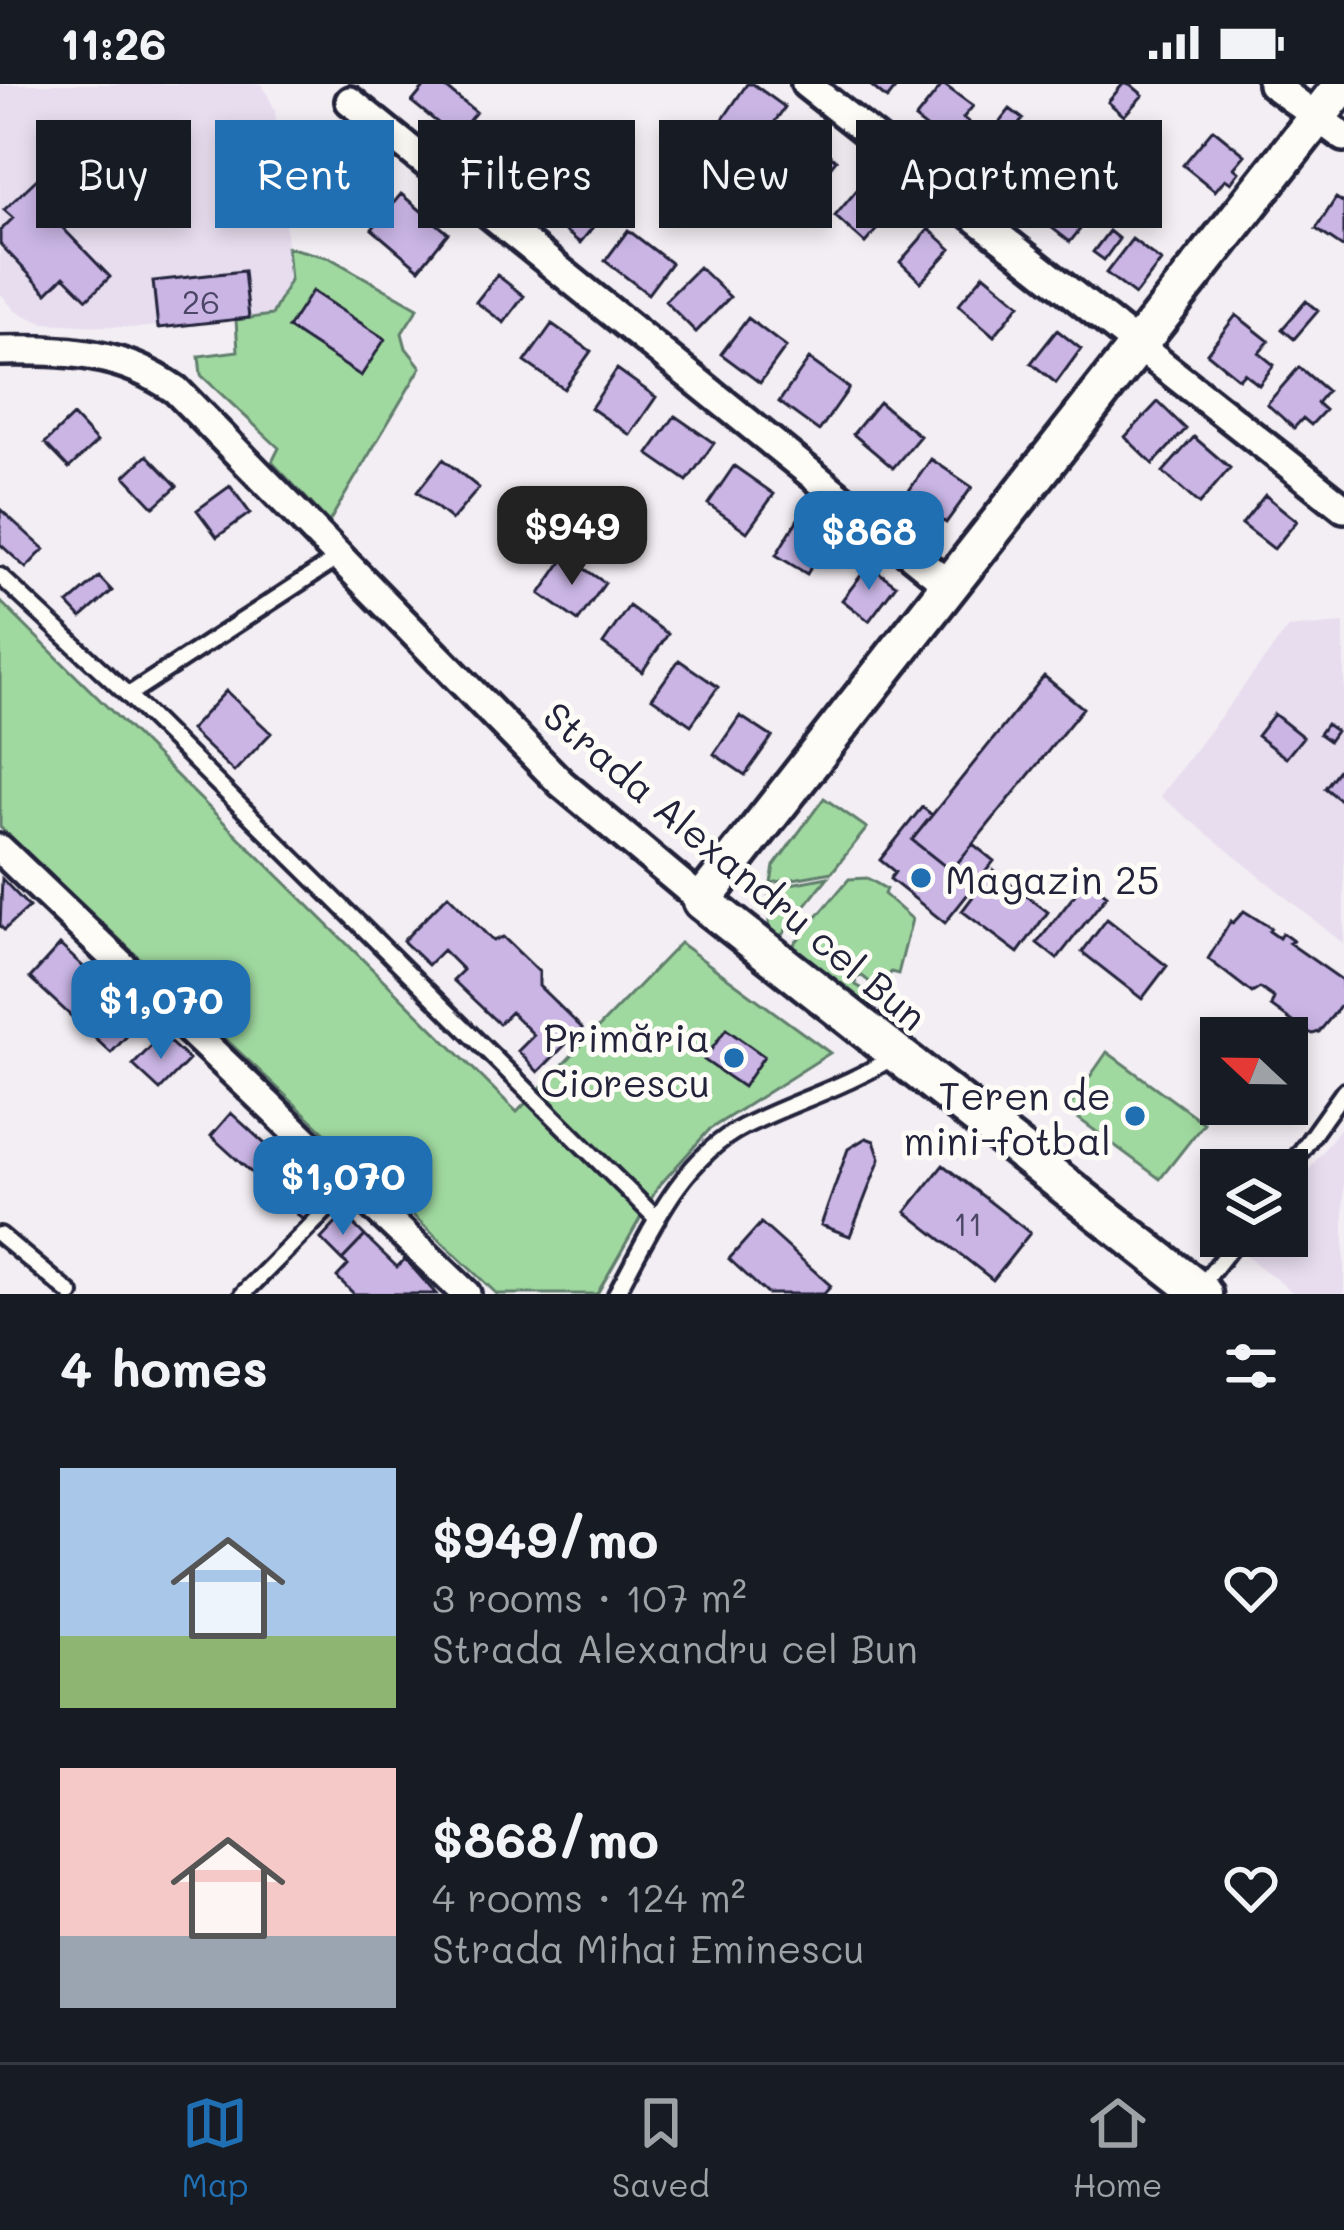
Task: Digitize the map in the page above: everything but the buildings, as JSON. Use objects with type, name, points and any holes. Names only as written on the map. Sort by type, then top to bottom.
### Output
[{"type":"street","points":[[806,84],[1344,508]]},
{"type":"street","points":[[1272,84],[1330,127]]},
{"type":"street","points":[[702,901],[1136,346],[1330,127],[1343,84]]},
{"type":"street","points":[[350,101],[950,586]]},
{"type":"street","name":"Strada Alexandru cel Bun","points":[[1,348],[108,357],[146,369],[208,421],[561,783],[702,901],[1200,1292]]},
{"type":"street","points":[[0,850],[466,1294]]},
{"type":"lane","points":[[128,695],[341,556]]},
{"type":"lane","points":[[0,576],[128,695],[657,1219]]},
{"type":"lane","points":[[616,1294],[657,1219],[693,1167],[738,1130],[869,1072],[896,1054]]},
{"type":"lane","points":[[1303,1149],[1344,1091]]},
{"type":"lane","points":[[243,1294],[351,1185]]},
{"type":"lane","points":[[0,1235],[71,1294]]},
{"type":"lane","points":[[1200,1292],[1225,1257]]},
{"type":"shaded area","points":[[0,84],[262,84],[276,120],[215,120],[215,228],[285,228],[290,280],[272,315],[137,328],[43,323],[15,311],[0,293]]},
{"type":"shaded area","points":[[1344,623],[1344,944],[1160,796],[1288,628]]},
{"type":"shaded area","points":[[1344,1123],[1344,1294],[1295,1294],[1248,1257],[1308,1257],[1308,1171]]},
{"type":"green space","points":[[287,247],[330,258],[418,308],[402,333],[406,348],[421,367],[329,522],[272,462],[279,448],[201,375],[199,356],[238,351],[236,320],[272,315],[290,280]]},
{"type":"green space","points":[[0,601],[517,1112],[680,943],[830,1053],[710,1129],[658,1187],[597,1294],[497,1294],[0,827]]},
{"type":"green space","points":[[824,798],[867,828],[832,872],[771,883],[774,866]]},
{"type":"green space","points":[[828,877],[782,935],[769,934],[769,888]]},
{"type":"green space","points":[[867,878],[886,889],[884,894],[912,919],[898,974],[891,972],[882,989],[889,997],[862,976],[855,978],[856,985],[882,1000],[868,1005],[794,953],[794,944],[849,879]]},
{"type":"green space","name":"Teren de mini-fotbal","points":[[1107,1052],[1202,1125],[1160,1179],[1067,1110]]},
{"type":"place","name":"Magazin 25","points":[[921,878]]},
{"type":"place","name":"Primăria Ciorescu","points":[[734,1058]]},
{"type":"place","name":"Teren de mini-fotbal","points":[[1135,1116]]}]
